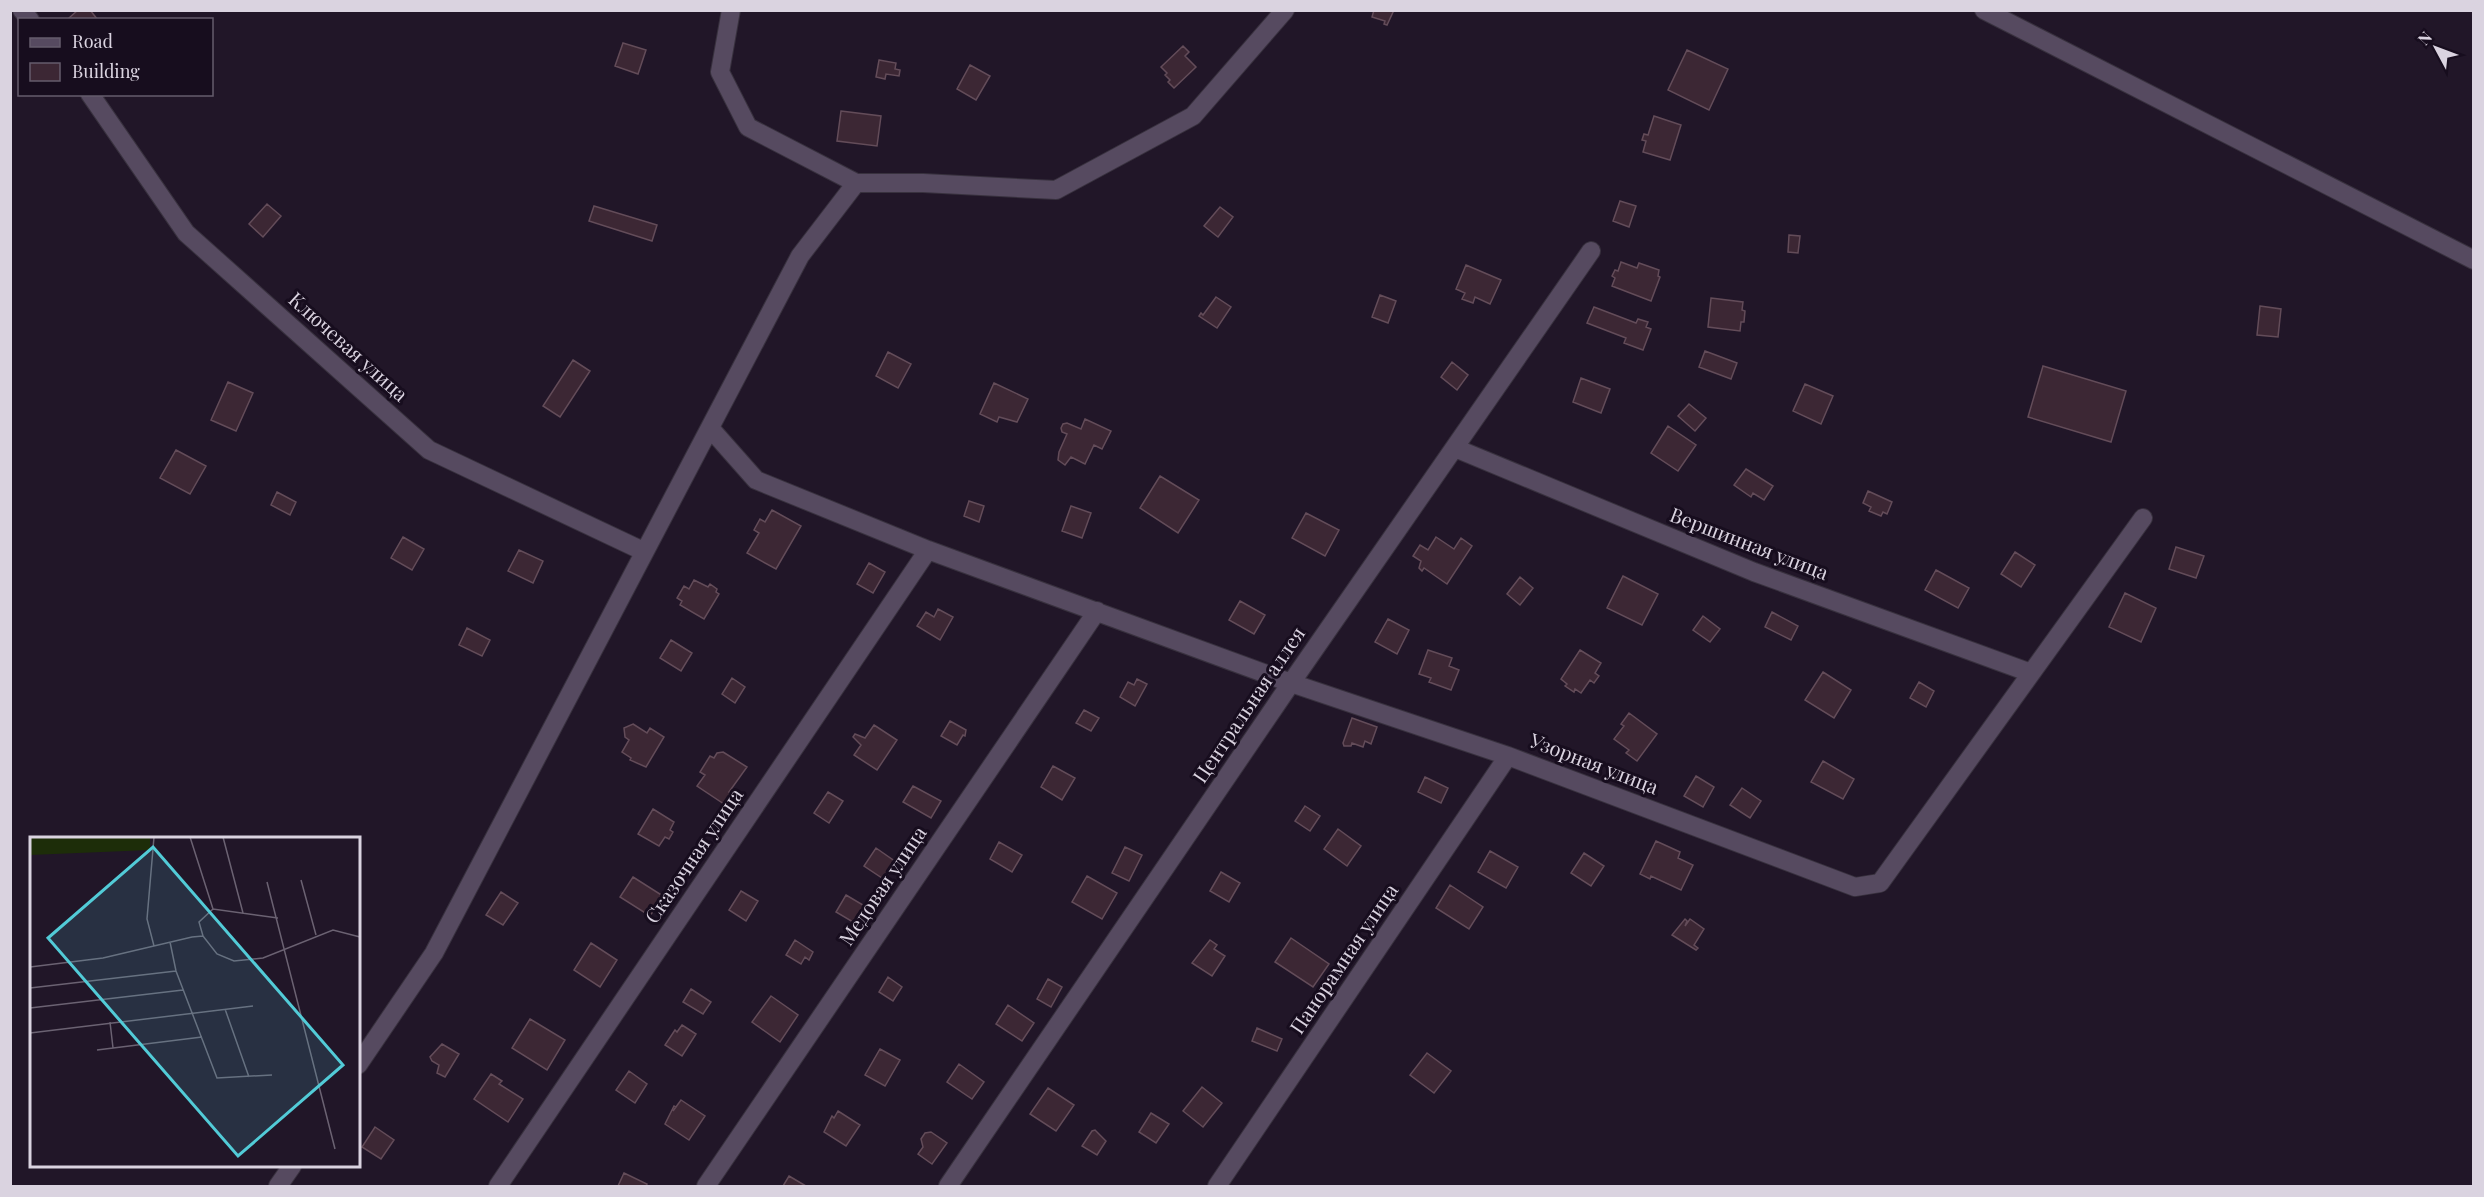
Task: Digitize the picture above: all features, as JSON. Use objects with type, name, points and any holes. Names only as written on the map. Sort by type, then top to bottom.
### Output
[{"type":"street","points":[[731,10],[720,72],[748,127],[856,183],[923,183],[1056,190],[1193,116],[1285,10]]},
{"type":"street","points":[[1984,10],[2474,260]]},
{"type":"street","name":"Ключевая улица","points":[[91,96],[186,233],[429,450],[643,551]]},
{"type":"street","points":[[360,1062],[434,953],[643,551],[800,256],[856,183]]},
{"type":"street","name":"Центральная аллея","points":[[948,1186],[1291,683],[1591,251]]},
{"type":"street","name":"Узорная улица","points":[[710,428],[756,480],[928,550],[1291,683],[1508,756],[1855,887],[1880,883],[2031,673]]},
{"type":"street","name":"Вершинная улица","points":[[1455,448],[1754,572],[2031,673]]},
{"type":"street","points":[[2031,673],[2143,518]]},
{"type":"street","name":"Сказочная улица","points":[[498,1186],[928,550]]},
{"type":"street","name":"Медовая улица","points":[[706,1186],[1097,611]]},
{"type":"street","name":"Панорамная улица","points":[[1217,1186],[1508,756]]},
{"type":"street","points":[[278,1186],[291,1167]]},
{"type":"building","points":[[78,10],[90,10],[96,18],[69,18]]},
{"type":"building","points":[[1374,10],[1394,10],[1387,25],[1384,24],[1385,21],[1372,17]]},
{"type":"building","points":[[623,43],[646,50],[638,74],[615,66]]},
{"type":"building","points":[[1183,46],[1189,52],[1185,56],[1196,67],[1174,88],[1168,82],[1170,80],[1165,75],[1167,73],[1161,67]]},
{"type":"building","points":[[1687,50],[1728,69],[1709,110],[1668,90]]},
{"type":"building","points":[[879,60],[896,63],[895,69],[900,70],[899,76],[886,74],[885,79],[876,77]]},
{"type":"building","points":[[970,65],[990,76],[976,100],[957,89]]},
{"type":"building","points":[[841,111],[881,116],[877,146],[837,141]]},
{"type":"building","points":[[1654,116],[1681,125],[1670,160],[1643,152],[1646,141],[1642,140],[1644,134],[1648,135]]},
{"type":"building","points":[[1620,201],[1636,206],[1629,227],[1613,221]]},
{"type":"building","points":[[267,204],[281,216],[263,237],[249,224]]},
{"type":"building","points":[[594,206],[657,225],[652,241],[589,221]]},
{"type":"building","points":[[1220,207],[1233,217],[1218,237],[1204,226]]},
{"type":"building","points":[[1789,235],[1800,236],[1798,253],[1788,252]]},
{"type":"building","points":[[1621,262],[1637,268],[1639,263],[1659,270],[1658,276],[1660,277],[1651,301],[1612,286],[1615,278],[1612,276],[1615,270],[1618,271]]},
{"type":"building","points":[[1466,265],[1501,280],[1490,304],[1475,297],[1473,303],[1462,299],[1465,293],[1456,289]]},
{"type":"building","points":[[1380,295],[1396,301],[1388,323],[1372,317]]},
{"type":"building","points":[[1216,297],[1231,307],[1217,328],[1199,316],[1201,313],[1203,315]]},
{"type":"building","points":[[1711,298],[1743,302],[1744,322],[1741,322],[1740,331],[1708,327]]},
{"type":"building","points":[[2260,306],[2281,309],[2278,337],[2257,335]]},
{"type":"building","points":[[1594,307],[1636,323],[1638,319],[1648,322],[1646,327],[1651,329],[1643,350],[1624,343],[1626,338],[1587,323]]},
{"type":"building","points":[[1705,351],[1737,363],[1731,379],[1699,367]]},
{"type":"building","points":[[888,352],[911,364],[898,388],[876,376]]},
{"type":"building","points":[[573,360],[590,371],[560,417],[543,406]]},
{"type":"building","points":[[1452,362],[1468,375],[1457,390],[1441,377]]},
{"type":"building","points":[[2043,366],[2126,391],[2111,442],[2028,417]]},
{"type":"building","points":[[1581,378],[1610,389],[1601,413],[1573,402]]},
{"type":"building","points":[[228,382],[253,393],[236,431],[211,420]]},
{"type":"building","points":[[994,383],[1028,399],[1017,422],[999,417],[997,422],[980,414]]},
{"type":"building","points":[[1805,384],[1833,396],[1821,424],[1793,411]]},
{"type":"building","points":[[1689,404],[1706,418],[1695,431],[1678,416]]},
{"type":"building","points":[[1085,419],[1111,431],[1102,449],[1094,445],[1085,464],[1071,457],[1065,465],[1058,460],[1067,434],[1062,432],[1061,428],[1067,423],[1081,429]]},
{"type":"building","points":[[1668,426],[1696,445],[1678,471],[1651,453]]},
{"type":"building","points":[[176,450],[206,466],[190,494],[160,478]]},
{"type":"building","points":[[1746,469],[1773,486],[1764,500],[1753,493],[1751,497],[1734,485]]},
{"type":"building","points":[[1160,476],[1199,500],[1178,533],[1140,508]]},
{"type":"building","points":[[1868,491],[1892,502],[1887,514],[1883,512],[1881,516],[1869,511],[1871,507],[1863,503]]},
{"type":"building","points":[[277,492],[296,502],[290,515],[271,505]]},
{"type":"building","points":[[969,501],[984,506],[979,522],[964,516]]},
{"type":"building","points":[[1071,506],[1091,513],[1082,538],[1062,531]]},
{"type":"building","points":[[772,510],[801,526],[776,569],[747,553],[759,533],[754,530],[760,519],[765,522]]},
{"type":"building","points":[[1306,513],[1339,530],[1325,556],[1292,538]]},
{"type":"building","points":[[403,537],[424,549],[412,570],[391,558]]},
{"type":"building","points":[[1436,537],[1454,549],[1461,538],[1472,546],[1447,584],[1424,568],[1422,571],[1419,568],[1421,561],[1413,556],[1420,545],[1428,550]]},
{"type":"building","points":[[2176,547],[2204,556],[2196,578],[2169,569]]},
{"type":"building","points":[[519,550],[543,561],[533,583],[508,571]]},
{"type":"building","points":[[2015,552],[2035,565],[2021,587],[2001,574]]},
{"type":"building","points":[[869,563],[885,572],[873,593],[857,584]]},
{"type":"building","points":[[1936,570],[1969,588],[1958,608],[1925,590]]},
{"type":"building","points":[[1623,576],[1658,594],[1642,625],[1607,608]]},
{"type":"building","points":[[1520,577],[1533,588],[1520,605],[1507,594]]},
{"type":"building","points":[[694,580],[708,587],[710,584],[717,589],[716,592],[719,594],[704,619],[680,605],[682,601],[677,598],[684,586],[689,589]]},
{"type":"building","points":[[2125,593],[2156,608],[2141,642],[2109,627]]},
{"type":"building","points":[[1240,601],[1265,615],[1254,634],[1229,620]]},
{"type":"building","points":[[938,609],[953,617],[940,640],[917,626],[926,612],[934,617]]},
{"type":"building","points":[[1772,612],[1798,626],[1791,640],[1765,627]]},
{"type":"building","points":[[1703,616],[1720,629],[1710,642],[1693,630]]},
{"type":"building","points":[[1388,619],[1409,630],[1397,654],[1375,642]]},
{"type":"building","points":[[467,628],[490,640],[482,656],[459,645]]},
{"type":"building","points":[[671,640],[692,653],[681,671],[660,658]]},
{"type":"building","points":[[1428,650],[1452,658],[1449,666],[1459,670],[1451,690],[1429,682],[1431,678],[1419,674]]},
{"type":"building","points":[[1580,650],[1601,663],[1595,673],[1599,676],[1594,683],[1590,680],[1581,693],[1575,689],[1574,692],[1565,686],[1567,684],[1561,679]]},
{"type":"building","points":[[1823,672],[1851,690],[1834,718],[1805,700]]},
{"type":"building","points":[[732,678],[745,687],[735,703],[722,694]]},
{"type":"building","points":[[1137,679],[1147,684],[1135,706],[1120,697],[1128,682],[1134,685]]},
{"type":"building","points":[[1919,682],[1934,691],[1926,707],[1910,698]]},
{"type":"building","points":[[1084,710],[1099,718],[1091,731],[1076,723]]},
{"type":"building","points":[[1629,713],[1657,734],[1637,761],[1626,753],[1629,750],[1614,739],[1624,726],[1621,724]]},
{"type":"building","points":[[1352,718],[1377,727],[1371,744],[1365,741],[1363,747],[1352,743],[1351,746],[1344,746]]},
{"type":"building","points":[[950,721],[966,730],[965,736],[963,735],[957,745],[941,736]]},
{"type":"building","points":[[633,724],[647,733],[650,728],[664,737],[646,767],[630,760],[631,758],[622,752],[629,740],[625,737],[624,728]]},
{"type":"building","points":[[874,725],[897,740],[877,770],[854,755],[861,745],[853,737],[855,734],[865,738]]},
{"type":"building","points":[[723,752],[747,767],[729,792],[731,793],[724,804],[697,786],[705,775],[700,772],[710,756],[714,758],[717,753]]},
{"type":"building","points":[[1823,761],[1854,779],[1843,799],[1811,782]]},
{"type":"building","points":[[1053,766],[1075,778],[1062,800],[1041,787]]},
{"type":"building","points":[[1696,776],[1714,787],[1703,807],[1684,796]]},
{"type":"building","points":[[1425,777],[1448,788],[1441,803],[1418,792]]},
{"type":"building","points":[[913,786],[941,801],[931,818],[903,802]]},
{"type":"building","points":[[1742,788],[1761,801],[1750,818],[1730,805]]},
{"type":"building","points":[[828,792],[843,801],[829,823],[814,813]]},
{"type":"building","points":[[1305,806],[1320,816],[1310,831],[1295,821]]},
{"type":"building","points":[[653,809],[674,822],[670,830],[673,832],[669,839],[665,837],[659,846],[638,834]]},
{"type":"building","points":[[1338,829],[1361,846],[1347,866],[1324,849]]},
{"type":"building","points":[[1656,841],[1680,852],[1678,858],[1693,865],[1681,890],[1651,876],[1650,879],[1640,874]]},
{"type":"building","points":[[999,842],[1022,855],[1012,872],[990,859]]},
{"type":"building","points":[[1125,847],[1142,855],[1129,881],[1112,873]]},
{"type":"building","points":[[876,848],[896,862],[885,880],[864,866]]},
{"type":"building","points":[[1490,851],[1518,867],[1506,888],[1478,872]]},
{"type":"building","points":[[1584,853],[1604,866],[1591,886],[1571,873]]},
{"type":"building","points":[[1221,872],[1240,883],[1229,902],[1210,891]]},
{"type":"building","points":[[1087,876],[1117,893],[1102,919],[1072,902]]},
{"type":"building","points":[[633,877],[663,896],[650,916],[620,897]]},
{"type":"building","points":[[1450,885],[1483,907],[1469,929],[1436,908]]},
{"type":"building","points":[[741,891],[758,901],[746,921],[729,910]]},
{"type":"building","points":[[501,892],[518,903],[503,925],[486,915]]},
{"type":"building","points":[[846,895],[868,908],[858,925],[836,912]]},
{"type":"building","points":[[1685,919],[1687,921],[1685,926],[1690,919],[1704,929],[1694,945],[1698,948],[1696,950],[1672,935]]},
{"type":"building","points":[[1291,938],[1329,964],[1313,987],[1275,962]]},
{"type":"building","points":[[795,940],[813,952],[809,960],[805,957],[801,964],[786,955]]},
{"type":"building","points":[[1210,940],[1217,945],[1214,949],[1225,956],[1212,976],[1192,963]]},
{"type":"building","points":[[591,943],[617,960],[600,987],[574,970]]},
{"type":"building","points":[[888,977],[902,987],[893,1001],[879,992]]},
{"type":"building","points":[[1048,979],[1062,987],[1051,1007],[1037,999]]},
{"type":"building","points":[[691,989],[711,1002],[703,1014],[683,1002]]},
{"type":"building","points":[[771,996],[798,1015],[780,1042],[752,1022]]},
{"type":"building","points":[[1008,1005],[1034,1023],[1022,1041],[996,1024]]},
{"type":"building","points":[[530,1019],[565,1040],[547,1070],[512,1048]]},
{"type":"building","points":[[682,1025],[696,1034],[682,1056],[665,1045],[675,1030],[677,1032]]},
{"type":"building","points":[[1257,1028],[1282,1039],[1277,1051],[1252,1041]]},
{"type":"building","points":[[442,1044],[459,1054],[445,1077],[437,1073],[439,1065],[430,1057]]},
{"type":"building","points":[[880,1049],[900,1060],[885,1086],[865,1075]]},
{"type":"building","points":[[1427,1053],[1451,1071],[1434,1093],[1410,1075]]},
{"type":"building","points":[[959,1064],[984,1082],[972,1099],[947,1082]]},
{"type":"building","points":[[629,1071],[647,1084],[635,1103],[616,1090]]},
{"type":"building","points":[[491,1074],[502,1081],[499,1084],[523,1099],[508,1122],[474,1099]]},
{"type":"building","points":[[1202,1087],[1222,1103],[1203,1127],[1183,1111]]},
{"type":"building","points":[[1048,1088],[1074,1105],[1056,1131],[1030,1114]]},
{"type":"building","points":[[681,1100],[705,1116],[689,1140],[665,1124],[674,1106],[676,1107]]},
{"type":"building","points":[[838,1111],[860,1125],[846,1146],[824,1132],[832,1116],[834,1118]]},
{"type":"building","points":[[1151,1113],[1169,1124],[1156,1143],[1139,1132]]},
{"type":"building","points":[[375,1127],[394,1140],[381,1159],[362,1147]]},
{"type":"building","points":[[1095,1130],[1106,1141],[1097,1155],[1082,1146]]},
{"type":"building","points":[[931,1132],[947,1143],[932,1164],[918,1154],[923,1147],[921,1139],[925,1133]]},
{"type":"building","points":[[624,1173],[647,1184],[646,1186],[618,1186]]},
{"type":"building","points":[[789,1176],[806,1186],[783,1186]]}]
